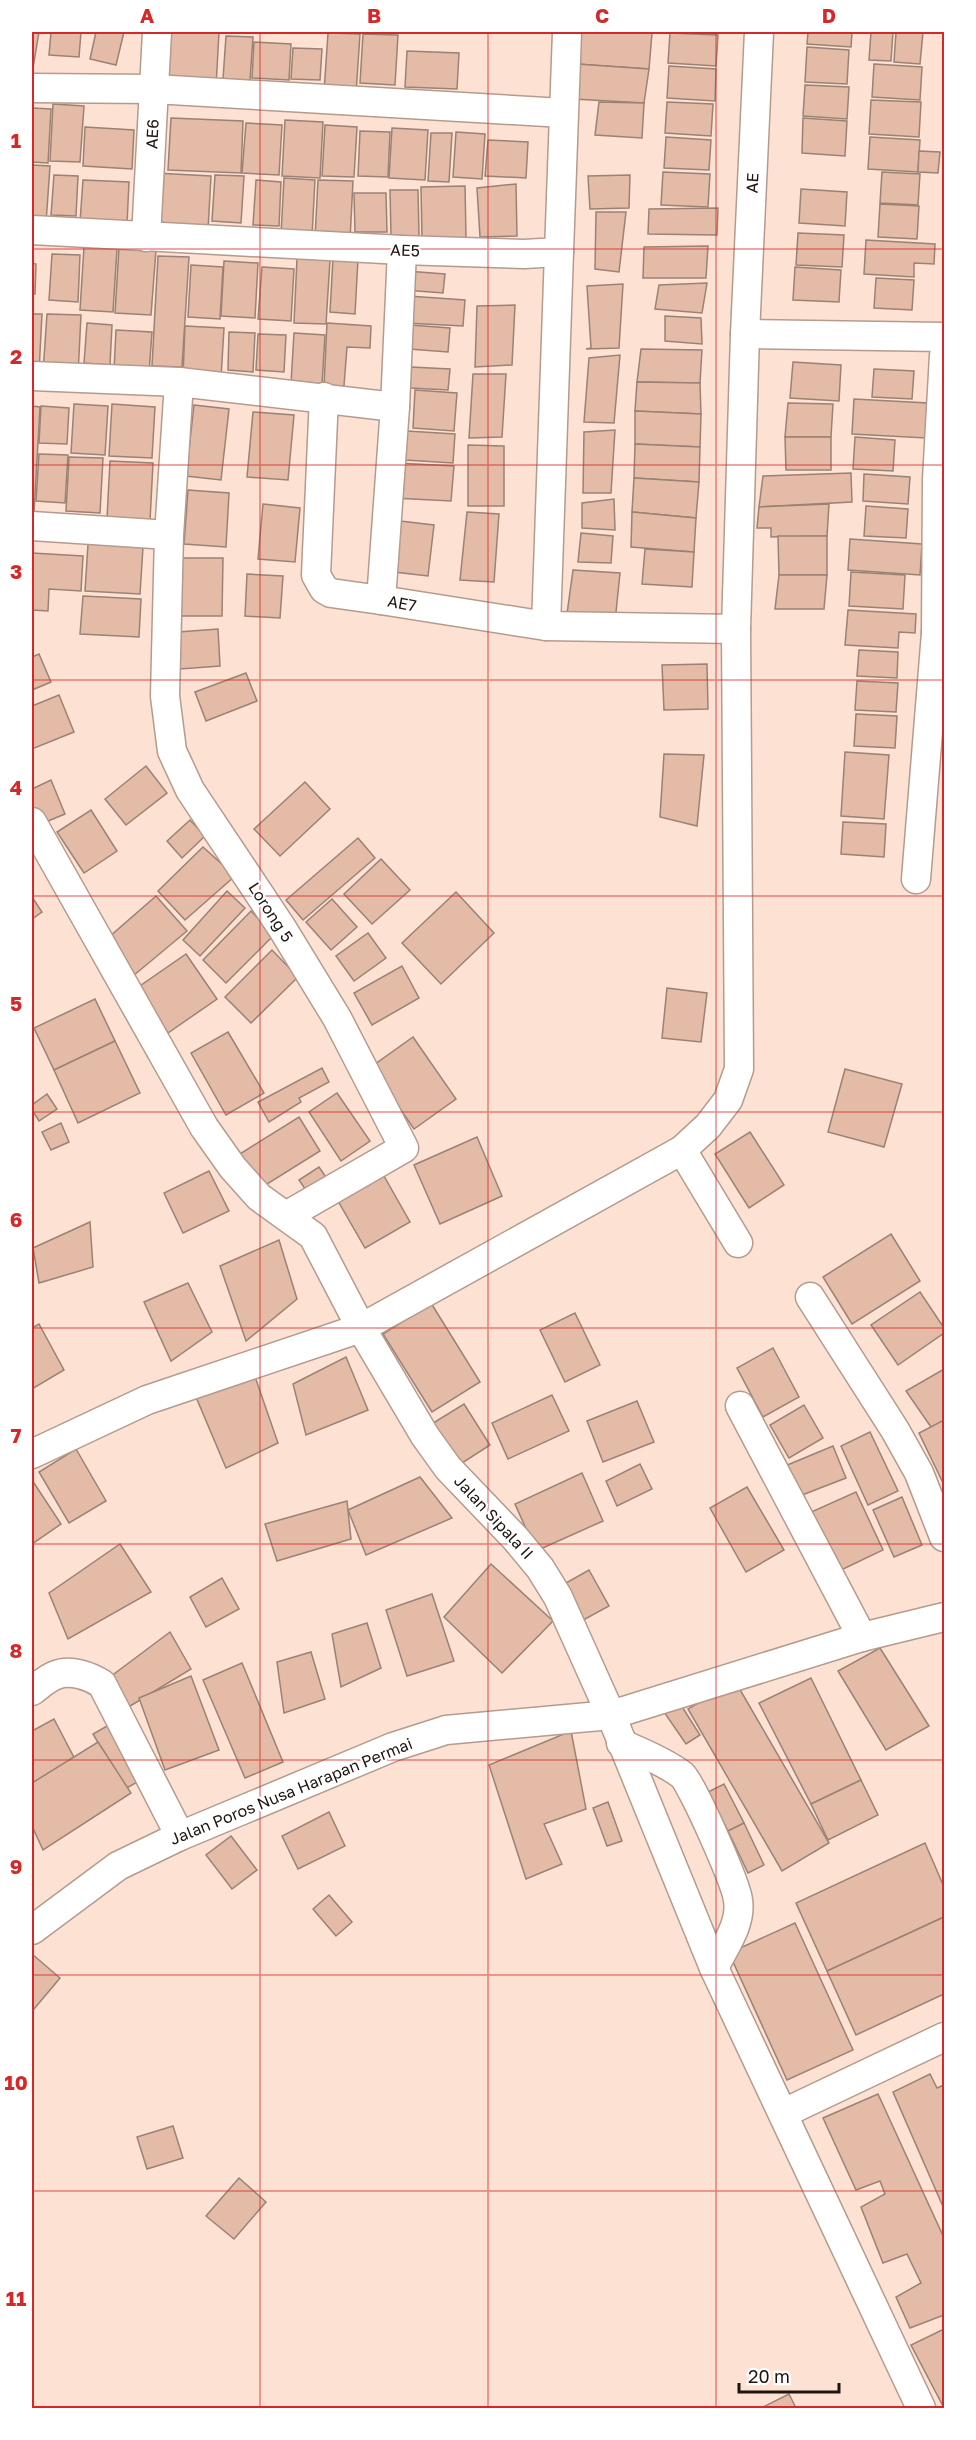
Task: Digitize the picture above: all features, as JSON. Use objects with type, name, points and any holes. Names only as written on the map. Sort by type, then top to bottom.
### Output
[{"type":"street","name":"AE6","points":[[146,237],[157,32]]},
{"type":"street","points":[[546,626],[567,32]]},
{"type":"street","name":"AE","points":[[32,1454],[147,1400],[361,1328],[682,1150],[708,1126],[728,1100],[739,1069],[736,629],[745,334],[759,32]]},
{"type":"street","points":[[32,88],[154,89],[563,113]]},
{"type":"street","name":"AE5","points":[[32,230],[402,250],[524,254],[559,252]]},
{"type":"street","name":"AE7","points":[[402,250],[395,407],[381,600],[546,626],[736,629]]},
{"type":"street","points":[[745,334],[945,337]]},
{"type":"street","points":[[916,879],[940,633],[945,355]]},
{"type":"street","points":[[32,376],[179,382],[395,407]]},
{"type":"street","points":[[32,526],[169,535],[179,382]]},
{"type":"street","points":[[324,397],[316,575],[324,589],[331,593],[381,600]]},
{"type":"street","name":"Lorong 5","points":[[169,535],[165,696],[172,751],[190,790],[282,928],[337,1018],[404,1148],[286,1216]]},
{"type":"street","name":"Jalan Sipala II","points":[[32,822],[204,1127],[245,1184],[259,1197],[313,1236],[361,1328],[425,1436],[448,1468],[515,1538],[540,1568],[558,1597],[611,1715],[714,1968],[921,2409]]},
{"type":"street","points":[[682,1150],[738,1243]]},
{"type":"street","points":[[810,1297],[900,1438],[919,1473],[945,1537]]},
{"type":"street","points":[[740,1406],[862,1637]]},
{"type":"street","name":"Jalan Poros Nusa Harapan Permai","points":[[32,1930],[118,1866],[180,1836],[393,1747],[446,1731],[611,1715],[862,1637],[945,1617]]},
{"type":"street","points":[[32,1691],[57,1674],[79,1674],[92,1677],[102,1684],[180,1836]]},
{"type":"street","points":[[621,1743],[665,1763],[684,1777],[725,1861],[739,1900],[737,1923],[714,1968]]},
{"type":"street","points":[[784,2114],[945,2037]]},
{"type":"building","points":[[32,32],[39,32],[33,68],[32,67]]},
{"type":"building","points":[[51,32],[81,32],[79,57],[49,55]]},
{"type":"building","points":[[96,32],[124,32],[116,65],[90,59]]},
{"type":"building","points":[[169,32],[219,32],[216,87],[166,84]]},
{"type":"building","points":[[580,32],[652,33],[649,69],[577,64]]},
{"type":"building","points":[[808,32],[852,32],[851,47],[807,44]]},
{"type":"building","points":[[871,32],[893,32],[891,61],[869,60]]},
{"type":"building","points":[[896,32],[923,32],[920,64],[894,62]]},
{"type":"building","points":[[328,33],[360,34],[356,94],[324,92]]},
{"type":"building","points":[[670,33],[718,35],[716,66],[668,63]]},
{"type":"building","points":[[363,34],[398,35],[395,85],[360,83]]},
{"type":"building","points":[[226,36],[253,37],[250,80],[223,79]]},
{"type":"building","points":[[254,42],[291,44],[289,80],[252,78]]},
{"type":"building","points":[[807,47],[849,50],[847,84],[805,82]]},
{"type":"building","points":[[293,48],[322,49],[320,80],[291,79]]},
{"type":"building","points":[[407,51],[459,53],[457,89],[405,87]]},
{"type":"building","points":[[577,64],[649,69],[644,103],[574,99]]},
{"type":"building","points":[[874,64],[922,67],[920,100],[872,97]]},
{"type":"building","points":[[669,66],[716,69],[715,101],[667,98]]},
{"type":"building","points":[[805,85],[849,87],[847,119],[803,116]]},
{"type":"building","points":[[871,100],[921,102],[919,137],[869,134]]},
{"type":"building","points":[[599,102],[644,103],[642,138],[595,135]]},
{"type":"building","points":[[667,102],[713,104],[711,136],[665,133]]},
{"type":"building","points":[[53,104],[84,106],[80,162],[50,161]]},
{"type":"building","points":[[32,108],[51,109],[48,163],[32,162]]},
{"type":"building","points":[[171,118],[243,121],[241,173],[168,170]]},
{"type":"building","points":[[803,118],[847,121],[845,156],[802,153]]},
{"type":"building","points":[[285,120],[323,122],[320,178],[282,176]]},
{"type":"building","points":[[246,123],[282,125],[279,175],[242,173]]},
{"type":"building","points":[[325,125],[357,127],[354,177],[322,176]]},
{"type":"building","points":[[85,127],[134,130],[132,169],[83,166]]},
{"type":"building","points":[[392,128],[428,130],[425,180],[389,178]]},
{"type":"building","points":[[360,131],[390,132],[388,177],[358,176]]},
{"type":"building","points":[[456,132],[485,134],[482,179],[453,177]]},
{"type":"building","points":[[431,133],[452,133],[449,182],[428,181]]},
{"type":"building","points":[[666,137],[711,140],[709,170],[664,168]]},
{"type":"building","points":[[870,137],[920,140],[918,172],[868,169]]},
{"type":"building","points":[[488,140],[528,142],[526,178],[485,176]]},
{"type":"building","points":[[919,151],[940,152],[938,173],[918,172]]},
{"type":"building","points":[[32,165],[50,166],[46,223],[32,223]]},
{"type":"building","points":[[663,172],[710,174],[708,207],[661,205]]},
{"type":"building","points":[[882,172],[920,174],[918,205],[880,203]]},
{"type":"building","points":[[155,173],[211,176],[208,230],[152,227]]},
{"type":"building","points":[[54,175],[78,176],[76,216],[51,215]]},
{"type":"building","points":[[215,175],[244,176],[241,223],[212,221]]},
{"type":"building","points":[[630,175],[629,208],[590,209],[588,176]]},
{"type":"building","points":[[284,178],[315,180],[312,236],[281,234]]},
{"type":"building","points":[[83,180],[129,182],[127,224],[80,222]]},
{"type":"building","points":[[256,180],[281,182],[279,226],[253,225]]},
{"type":"building","points":[[318,180],[353,181],[350,240],[315,238]]},
{"type":"building","points":[[516,184],[517,236],[480,237],[477,188]]},
{"type":"building","points":[[465,186],[466,238],[422,239],[421,187]]},
{"type":"building","points":[[801,189],[847,192],[845,226],[799,223]]},
{"type":"building","points":[[390,190],[418,190],[419,236],[391,236]]},
{"type":"building","points":[[354,193],[386,193],[387,232],[355,232]]},
{"type":"building","points":[[880,204],[919,206],[917,239],[878,237]]},
{"type":"building","points":[[718,208],[717,235],[648,234],[649,209]]},
{"type":"building","points":[[596,212],[626,212],[619,272],[595,269]]},
{"type":"building","points":[[798,233],[844,235],[842,267],[796,265]]},
{"type":"building","points":[[866,240],[935,244],[934,264],[914,263],[914,277],[864,274]]},
{"type":"building","points":[[708,246],[706,278],[643,278],[644,247]]},
{"type":"building","points":[[84,247],[117,249],[113,312],[80,310]]},
{"type":"building","points":[[119,248],[156,250],[151,315],[115,313]]},
{"type":"building","points":[[52,254],[80,255],[78,302],[49,300]]},
{"type":"building","points":[[158,256],[189,257],[182,367],[152,366]]},
{"type":"building","points":[[297,258],[330,260],[326,324],[294,323]]},
{"type":"building","points":[[333,258],[358,259],[355,314],[330,312]]},
{"type":"building","points":[[224,261],[258,263],[255,318],[221,316]]},
{"type":"building","points":[[32,263],[36,264],[35,294],[32,294]]},
{"type":"building","points":[[191,265],[223,267],[220,319],[188,317]]},
{"type":"building","points":[[262,267],[294,269],[291,321],[258,319]]},
{"type":"building","points":[[795,267],[841,270],[839,302],[793,300]]},
{"type":"building","points":[[406,271],[445,274],[443,293],[405,290]]},
{"type":"building","points":[[876,278],[914,280],[912,310],[874,308]]},
{"type":"building","points":[[707,283],[702,313],[655,309],[659,285]]},
{"type":"building","points":[[623,284],[619,348],[586,349],[591,348],[587,286]]},
{"type":"building","points":[[408,296],[465,300],[463,326],[406,323]]},
{"type":"building","points":[[515,305],[512,365],[475,367],[477,306]]},
{"type":"building","points":[[32,314],[42,314],[39,372],[32,371]]},
{"type":"building","points":[[47,314],[81,315],[78,375],[43,373]]},
{"type":"building","points":[[665,316],[701,318],[702,344],[665,341]]},
{"type":"building","points":[[87,323],[112,325],[110,365],[84,363]]},
{"type":"building","points":[[327,323],[371,326],[370,348],[347,347],[344,386],[324,386]]},
{"type":"building","points":[[410,325],[450,328],[448,352],[409,349]]},
{"type":"building","points":[[185,326],[224,328],[221,378],[183,376]]},
{"type":"building","points":[[116,330],[152,332],[149,373],[114,371]]},
{"type":"building","points":[[229,332],[255,333],[253,372],[228,370]]},
{"type":"building","points":[[294,333],[325,335],[322,385],[291,383]]},
{"type":"building","points":[[258,334],[286,335],[284,372],[256,370]]},
{"type":"building","points":[[641,349],[702,350],[700,383],[637,382]]},
{"type":"building","points":[[620,355],[614,423],[584,422],[589,358]]},
{"type":"building","points":[[793,362],[841,365],[839,401],[790,398]]},
{"type":"building","points":[[411,367],[450,369],[448,390],[410,388]]},
{"type":"building","points":[[874,369],[914,371],[912,399],[872,397]]},
{"type":"building","points":[[473,374],[506,374],[502,437],[469,438]]},
{"type":"building","points":[[637,382],[700,383],[701,414],[635,411]]},
{"type":"building","points":[[415,390],[457,393],[454,431],[413,428]]},
{"type":"building","points":[[854,399],[928,403],[926,438],[852,434]]},
{"type":"building","points":[[788,403],[833,404],[831,437],[785,437]]},
{"type":"building","points":[[74,404],[108,406],[105,455],[71,453]]},
{"type":"building","points":[[112,404],[155,407],[152,458],[109,456]]},
{"type":"building","points":[[194,405],[229,409],[221,480],[186,476]]},
{"type":"building","points":[[32,406],[40,407],[34,513],[32,513]]},
{"type":"building","points":[[41,406],[69,408],[67,444],[39,443]]},
{"type":"building","points":[[635,411],[701,414],[700,447],[635,444]]},
{"type":"building","points":[[253,412],[294,415],[288,480],[247,477]]},
{"type":"building","points":[[615,430],[611,493],[583,493],[584,432]]},
{"type":"building","points":[[407,431],[455,434],[453,463],[405,460]]},
{"type":"building","points":[[785,437],[831,437],[831,470],[786,470]]},
{"type":"building","points":[[855,437],[895,440],[893,471],[853,469]]},
{"type":"building","points":[[635,444],[700,447],[699,482],[634,478]]},
{"type":"building","points":[[468,445],[504,446],[504,506],[468,506]]},
{"type":"building","points":[[39,454],[68,455],[65,503],[36,501]]},
{"type":"building","points":[[69,457],[103,458],[100,513],[66,511]]},
{"type":"building","points":[[110,461],[153,463],[150,521],[107,518]]},
{"type":"building","points":[[396,463],[454,466],[451,501],[393,498]]},
{"type":"building","points":[[851,473],[852,502],[759,507],[763,476]]},
{"type":"building","points":[[864,474],[910,477],[908,504],[863,501]]},
{"type":"building","points":[[634,478],[699,482],[696,518],[632,512]]},
{"type":"building","points":[[188,490],[229,493],[226,547],[184,544]]},
{"type":"building","points":[[614,499],[615,530],[582,528],[582,503]]},
{"type":"building","points":[[263,504],[300,508],[295,562],[258,559]]},
{"type":"building","points":[[829,504],[827,536],[771,537],[771,528],[757,528],[759,507]]},
{"type":"building","points":[[866,506],[908,509],[906,538],[864,536]]},
{"type":"building","points":[[467,512],[499,514],[494,582],[460,580]]},
{"type":"building","points":[[632,512],[696,518],[694,552],[631,547]]},
{"type":"building","points":[[400,521],[434,525],[428,576],[394,572]]},
{"type":"building","points":[[581,533],[613,536],[611,563],[578,562]]},
{"type":"building","points":[[778,536],[827,536],[827,575],[779,575]]},
{"type":"building","points":[[850,539],[922,544],[920,575],[848,570]]},
{"type":"building","points":[[88,544],[143,547],[140,594],[85,591]]},
{"type":"building","points":[[645,549],[694,552],[692,587],[642,584]]},
{"type":"building","points":[[32,553],[83,556],[81,591],[49,589],[48,611],[32,610]]},
{"type":"building","points":[[179,558],[223,558],[222,616],[178,616]]},
{"type":"building","points":[[573,570],[620,573],[615,622],[566,621]]},
{"type":"building","points":[[851,572],[905,575],[903,609],[849,606]]},
{"type":"building","points":[[247,574],[283,576],[280,618],[245,616]]},
{"type":"building","points":[[779,575],[827,575],[824,609],[775,609]]},
{"type":"building","points":[[83,596],[141,599],[139,637],[80,634]]},
{"type":"building","points":[[848,610],[916,614],[915,633],[899,632],[898,648],[845,645]]},
{"type":"building","points":[[218,629],[220,666],[180,669],[178,632]]},
{"type":"building","points":[[859,650],[898,652],[897,678],[857,676]]},
{"type":"building","points":[[39,654],[51,682],[32,690],[32,657]]},
{"type":"building","points":[[707,664],[708,709],[664,710],[662,665]]},
{"type":"building","points":[[246,673],[257,701],[206,721],[195,692]]},
{"type":"building","points":[[857,681],[898,683],[896,712],[855,710]]},
{"type":"building","points":[[59,695],[74,732],[32,749],[32,706]]},
{"type":"building","points":[[856,714],[897,716],[895,748],[854,746]]},
{"type":"building","points":[[845,752],[889,755],[884,819],[841,816]]},
{"type":"building","points":[[664,754],[704,755],[697,826],[660,817]]},
{"type":"building","points":[[146,766],[167,793],[126,825],[105,799]]},
{"type":"building","points":[[51,780],[65,814],[36,826],[32,815],[32,789]]},
{"type":"building","points":[[305,782],[330,809],[280,856],[254,829]]},
{"type":"building","points":[[91,810],[117,851],[84,873],[57,832]]},
{"type":"building","points":[[190,820],[205,836],[182,858],[167,841]]},
{"type":"building","points":[[843,822],[886,824],[884,857],[841,854]]},
{"type":"building","points":[[358,838],[375,858],[303,920],[286,900]]},
{"type":"building","points":[[203,847],[235,876],[185,920],[158,891]]},
{"type":"building","points":[[381,859],[410,890],[372,924],[344,894]]},
{"type":"building","points":[[227,891],[245,908],[200,956],[183,940]]},
{"type":"building","points":[[456,892],[494,933],[441,984],[402,943]]},
{"type":"building","points":[[156,896],[187,931],[133,976],[108,938]]},
{"type":"building","points":[[32,897],[42,912],[32,919]]},
{"type":"building","points":[[332,899],[357,927],[331,950],[306,922]]},
{"type":"building","points":[[251,911],[274,935],[226,983],[203,960]]},
{"type":"building","points":[[368,933],[386,958],[354,981],[336,956]]},
{"type":"building","points":[[272,950],[298,977],[251,1023],[225,997]]},
{"type":"building","points":[[186,954],[217,999],[168,1033],[137,988]]},
{"type":"building","points":[[402,966],[419,998],[372,1025],[354,993]]},
{"type":"building","points":[[667,988],[707,993],[701,1042],[662,1038]]},
{"type":"building","points":[[95,999],[115,1041],[54,1070],[34,1028]]},
{"type":"building","points":[[228,1032],[264,1093],[226,1115],[191,1053]]},
{"type":"building","points":[[413,1037],[456,1099],[414,1129],[371,1067]]},
{"type":"building","points":[[115,1041],[140,1093],[78,1123],[54,1070]]},
{"type":"building","points":[[322,1068],[329,1082],[299,1098],[301,1102],[269,1122],[258,1102]]},
{"type":"building","points":[[845,1069],[902,1084],[884,1147],[828,1132]]},
{"type":"building","points":[[337,1093],[370,1141],[341,1161],[309,1112]]},
{"type":"building","points":[[47,1094],[57,1109],[39,1121],[32,1110],[32,1105]]},
{"type":"building","points":[[299,1117],[320,1151],[256,1191],[235,1157]]},
{"type":"building","points":[[61,1123],[69,1142],[51,1150],[42,1132]]},
{"type":"building","points":[[750,1132],[784,1185],[749,1208],[715,1154]]},
{"type":"building","points":[[477,1137],[502,1196],[440,1224],[414,1165]]},
{"type":"building","points":[[319,1167],[334,1189],[314,1202],[299,1180]]},
{"type":"building","points":[[380,1169],[410,1222],[365,1248],[334,1194]]},
{"type":"building","points":[[209,1171],[229,1211],[183,1233],[164,1193]]},
{"type":"building","points":[[90,1222],[93,1267],[39,1283],[33,1248]]},
{"type":"building","points":[[891,1234],[920,1281],[852,1324],[823,1277]]},
{"type":"building","points":[[279,1240],[297,1299],[246,1341],[220,1266]]},
{"type":"building","points":[[188,1283],[212,1332],[171,1361],[144,1302]]},
{"type":"building","points":[[920,1292],[944,1328],[944,1333],[898,1365],[871,1325]]},
{"type":"building","points":[[431,1303],[480,1382],[432,1412],[383,1334]]},
{"type":"building","points":[[575,1313],[600,1365],[565,1382],[540,1330]]},
{"type":"building","points":[[39,1324],[64,1370],[32,1389],[32,1328]]},
{"type":"building","points":[[773,1348],[799,1397],[763,1417],[737,1368]]},
{"type":"building","points":[[346,1357],[368,1410],[306,1435],[293,1384]]},
{"type":"building","points":[[252,1368],[278,1443],[226,1468],[196,1397]]},
{"type":"building","points":[[944,1369],[944,1436],[940,1440],[906,1391]]},
{"type":"building","points":[[552,1395],[569,1431],[508,1459],[492,1423]]},
{"type":"building","points":[[637,1401],[654,1442],[603,1462],[587,1421]]},
{"type":"building","points":[[464,1404],[490,1445],[456,1467],[430,1425]]},
{"type":"building","points":[[804,1405],[823,1438],[789,1458],[770,1425]]},
{"type":"building","points":[[944,1420],[944,1485],[919,1433]]},
{"type":"building","points":[[870,1432],[898,1491],[868,1505],[841,1446]]},
{"type":"building","points":[[833,1446],[846,1478],[797,1497],[785,1466]]},
{"type":"building","points":[[76,1449],[106,1501],[69,1523],[39,1472]]},
{"type":"building","points":[[640,1464],[652,1489],[617,1506],[606,1481]]},
{"type":"building","points":[[582,1473],[603,1521],[536,1551],[515,1504]]},
{"type":"building","points":[[420,1477],[452,1518],[366,1555],[348,1510]]},
{"type":"building","points":[[32,1480],[61,1524],[32,1544]]},
{"type":"building","points":[[747,1487],[784,1550],[746,1572],[710,1508]]},
{"type":"building","points":[[856,1492],[883,1550],[837,1572],[809,1513]]},
{"type":"building","points":[[902,1497],[922,1545],[894,1557],[873,1510]]},
{"type":"building","points":[[347,1501],[351,1539],[277,1561],[265,1524]]},
{"type":"building","points":[[120,1544],[151,1592],[68,1639],[49,1593]]},
{"type":"building","points":[[491,1564],[553,1621],[502,1673],[444,1617]]},
{"type":"building","points":[[589,1570],[609,1606],[576,1624],[557,1588]]},
{"type":"building","points":[[222,1578],[239,1609],[206,1627],[190,1597]]},
{"type":"building","points":[[432,1594],[454,1661],[407,1676],[386,1610]]},
{"type":"building","points":[[367,1623],[381,1668],[341,1687],[332,1634]]},
{"type":"building","points":[[170,1632],[191,1669],[117,1714],[106,1680]]},
{"type":"building","points":[[880,1648],[929,1726],[886,1750],[838,1671]]},
{"type":"building","points":[[311,1652],[325,1699],[284,1713],[277,1662]]},
{"type":"building","points":[[242,1663],[283,1762],[245,1778],[203,1680]]},
{"type":"building","points":[[191,1676],[219,1750],[165,1770],[139,1698]]},
{"type":"building","points":[[811,1678],[861,1780],[811,1804],[759,1703]]},
{"type":"building","points":[[735,1681],[829,1843],[782,1871],[688,1709]]},
{"type":"building","points":[[679,1702],[700,1735],[686,1744],[664,1712]]},
{"type":"building","points":[[54,1719],[80,1769],[32,1791],[32,1731]]},
{"type":"building","points":[[114,1722],[146,1777],[125,1789],[93,1734]]},
{"type":"building","points":[[571,1731],[586,1809],[544,1824],[562,1864],[526,1879],[489,1765]]},
{"type":"building","points":[[98,1742],[131,1793],[43,1850],[32,1826],[32,1783]]},
{"type":"building","points":[[861,1780],[878,1815],[828,1840],[811,1804]]},
{"type":"building","points":[[724,1784],[744,1823],[728,1831],[708,1792]]},
{"type":"building","points":[[608,1802],[622,1841],[607,1846],[593,1808]]},
{"type":"building","points":[[329,1812],[345,1846],[298,1869],[282,1836]]},
{"type":"building","points":[[744,1823],[764,1865],[748,1873],[728,1831]]},
{"type":"building","points":[[231,1836],[257,1870],[232,1889],[206,1855]]},
{"type":"building","points":[[925,1843],[944,1887],[944,1917],[827,1971],[796,1903]]},
{"type":"building","points":[[329,1895],[352,1922],[336,1936],[313,1909]]},
{"type":"building","points":[[944,1917],[944,1994],[856,2035],[827,1971]]},
{"type":"building","points":[[795,1923],[853,2050],[787,2080],[729,1953]]},
{"type":"building","points":[[32,1954],[60,1978],[34,2009],[32,2006]]},
{"type":"building","points":[[930,2074],[937,2088],[944,2085],[944,2209],[893,2092]]},
{"type":"building","points":[[878,2094],[944,2238],[944,2315],[910,2328],[896,2297],[921,2283],[907,2254],[883,2263],[861,2207],[885,2194],[880,2181],[856,2190],[823,2118]]},
{"type":"building","points":[[173,2126],[183,2158],[147,2169],[137,2137]]},
{"type":"building","points":[[239,2178],[266,2202],[234,2239],[206,2216]]},
{"type":"building","points":[[944,2329],[944,2408],[911,2345]]},
{"type":"building","points":[[789,2394],[796,2408],[761,2408]]}]
